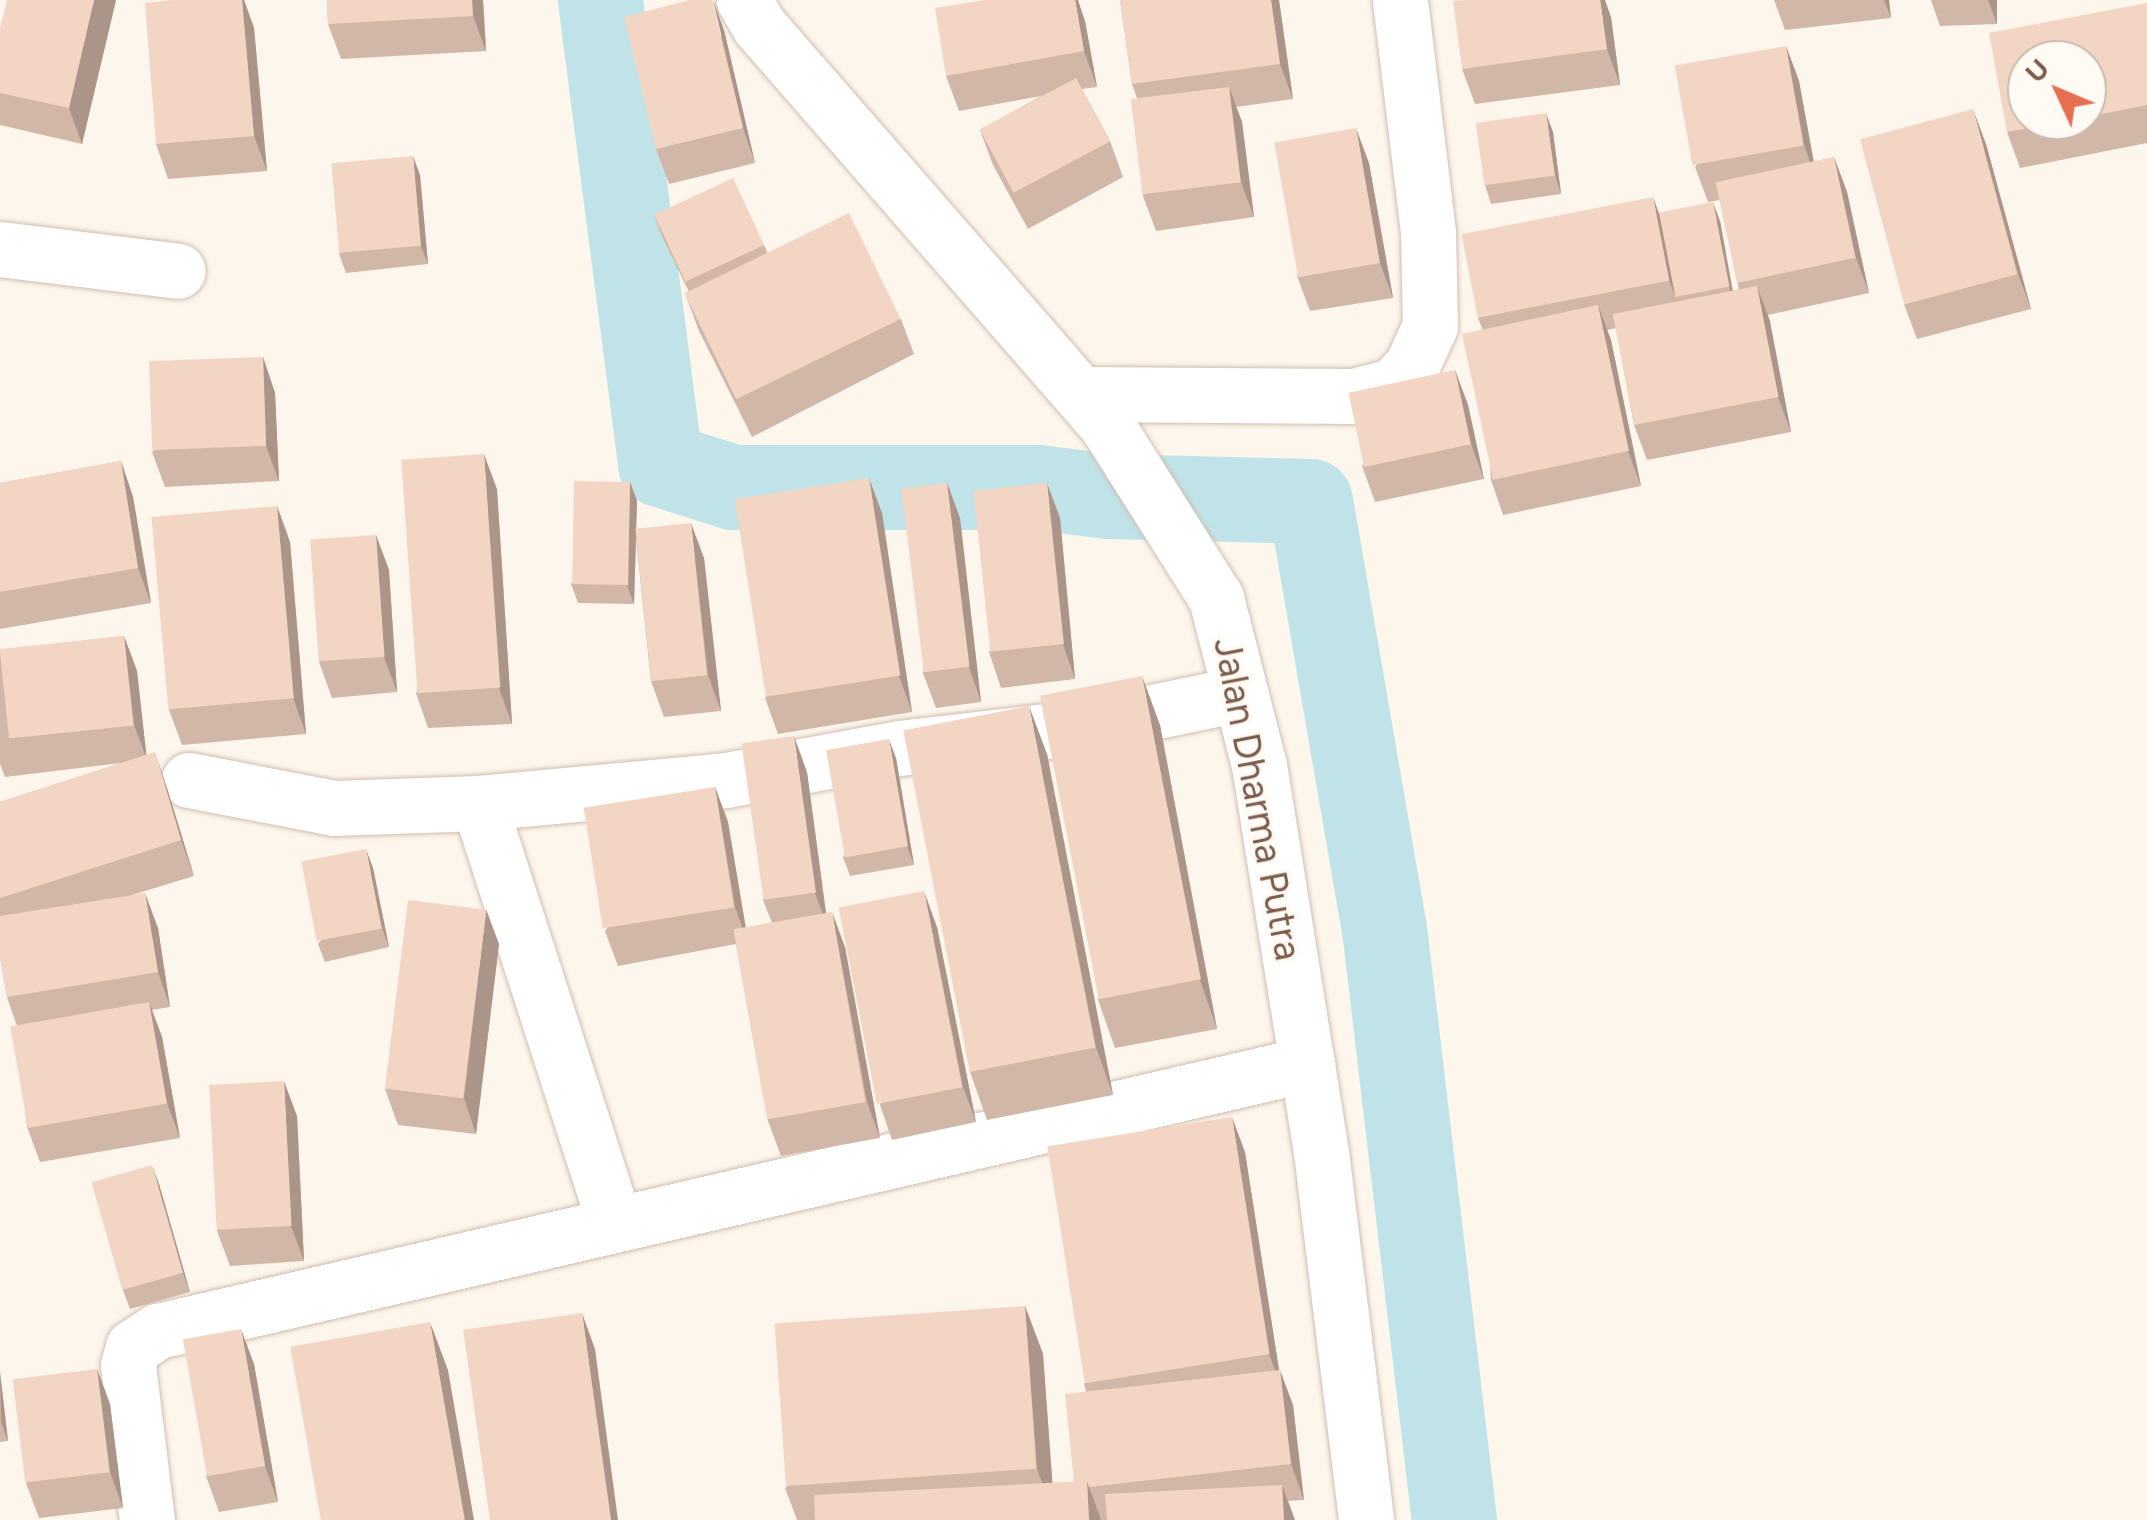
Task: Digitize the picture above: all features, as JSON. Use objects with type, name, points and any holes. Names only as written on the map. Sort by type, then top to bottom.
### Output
[{"type":"street","name":"Jalan Dharma Putra","points":[[744,0],[759,26],[1093,409],[1216,598],[1258,765],[1307,1064],[1366,1520]]},
{"type":"street","points":[[1093,409],[1354,396],[1393,386],[1411,367],[1430,326],[1428,232],[1400,0]]},
{"type":"street","points":[[0,249],[178,270]]},
{"type":"street","points":[[190,780],[334,808],[478,803],[726,780],[899,748],[1080,727],[1240,694]]},
{"type":"street","points":[[478,803],[615,1224]]},
{"type":"street","points":[[147,1520],[128,1365],[144,1337],[1307,1064]]},
{"type":"building","points":[[7,0],[94,0],[69,108],[0,93],[0,28]]},
{"type":"building","points":[[242,0],[254,136],[156,144],[145,3]]},
{"type":"building","points":[[327,0],[472,0],[473,16],[328,24]]},
{"type":"building","points":[[690,0],[712,0],[743,128],[656,149],[624,17]]},
{"type":"building","points":[[985,0],[1075,0],[1084,51],[946,76],[935,8]]},
{"type":"building","points":[[1120,0],[1271,0],[1280,64],[1132,84]]},
{"type":"building","points":[[1600,0],[1607,49],[1462,69],[1453,1]]},
{"type":"building","points":[[2147,3],[2147,105],[2107,113],[2107,40],[2007,40],[2007,132],[1989,33]]},
{"type":"building","points":[[1786,46],[1804,145],[1692,165],[1675,66]]},
{"type":"building","points":[[1076,78],[1110,142],[1014,193],[980,129]]},
{"type":"building","points":[[1229,87],[1241,182],[1142,194],[1131,99]]},
{"type":"building","points":[[1973,109],[2017,274],[1904,304],[1860,139]]},
{"type":"building","points":[[1546,113],[1555,175],[1484,185],[1476,123]]},
{"type":"building","points":[[1356,128],[1380,263],[1298,277],[1274,142]]},
{"type":"building","points":[[413,156],[421,246],[339,253],[331,163]]},
{"type":"building","points":[[1834,157],[1855,258],[1737,283],[1716,182]]},
{"type":"building","points":[[733,178],[764,245],[685,282],[654,215]]},
{"type":"building","points":[[1653,197],[1669,280],[1478,318],[1462,234]]},
{"type":"building","points":[[1713,202],[1729,286],[1675,297],[1659,212]]},
{"type":"building","points":[[849,213],[901,319],[736,399],[685,293]]},
{"type":"building","points":[[1757,286],[1779,397],[1634,425],[1613,314]]},
{"type":"building","points":[[1598,305],[1629,451],[1493,480],[1462,334]]},
{"type":"building","points":[[263,357],[266,446],[152,450],[149,361]]},
{"type":"building","points":[[1455,370],[1471,444],[1364,467],[1348,393]]},
{"type":"building","points":[[484,454],[500,687],[418,693],[401,460]]},
{"type":"building","points":[[121,461],[138,568],[0,592],[0,483]]},
{"type":"building","points":[[869,478],[900,676],[766,697],[735,499]]},
{"type":"building","points":[[574,481],[630,482],[628,585],[572,584]]},
{"type":"building","points":[[947,483],[970,667],[924,672],[901,489]]},
{"type":"building","points":[[1047,483],[1064,644],[990,652],[973,491]]},
{"type":"building","points":[[277,506],[294,698],[168,709],[151,517]]},
{"type":"building","points":[[691,523],[707,675],[651,681],[635,529]]},
{"type":"building","points":[[376,535],[385,657],[319,661],[310,540]]},
{"type":"building","points":[[124,636],[133,726],[9,739],[0,649]]},
{"type":"building","points":[[1142,676],[1201,979],[1099,999],[1040,696]]},
{"type":"building","points":[[1029,706],[1095,1048],[970,1072],[903,730]]},
{"type":"building","points":[[794,736],[816,892],[764,900],[742,743]]},
{"type":"building","points":[[889,739],[908,846],[845,857],[826,750]]},
{"type":"building","points":[[155,752],[181,840],[0,898],[0,802]]},
{"type":"building","points":[[715,787],[734,907],[603,928],[584,808]]},
{"type":"building","points":[[366,849],[381,929],[317,941],[301,862]]},
{"type":"building","points":[[924,891],[962,1087],[877,1104],[839,908]]},
{"type":"building","points":[[145,893],[158,972],[7,997],[0,957],[0,916]]},
{"type":"building","points":[[408,900],[486,910],[463,1098],[385,1089]]},
{"type":"building","points":[[832,912],[866,1102],[767,1119],[734,929]]},
{"type":"building","points":[[149,1002],[167,1103],[28,1128],[10,1026]]},
{"type":"building","points":[[284,1081],[292,1226],[217,1230],[209,1085]]},
{"type":"building","points":[[1232,1117],[1270,1354],[1085,1383],[1047,1146]]},
{"type":"building","points":[[152,1165],[183,1273],[122,1290],[91,1182]]},
{"type":"building","points":[[1025,1306],[1036,1469],[786,1486],[775,1324]]},
{"type":"building","points":[[582,1313],[611,1520],[490,1520],[463,1330]]},
{"type":"building","points":[[430,1322],[465,1520],[321,1520],[290,1347]]},
{"type":"building","points":[[241,1329],[265,1466],[207,1476],[183,1339]]},
{"type":"building","points":[[97,1369],[110,1472],[25,1483],[13,1379]]},
{"type":"building","points":[[1280,1370],[1291,1464],[1089,1487],[1087,1481],[1074,1482],[1065,1394]]},
{"type":"building","points":[[1087,1481],[1089,1520],[815,1520],[814,1495]]},
{"type":"building","points":[[1282,1485],[1284,1520],[1107,1520],[1105,1494]]},
{"type":"waterway","points":[[600,0],[660,464],[733,487],[1037,487],[1108,496],[1310,501],[1384,928],[1454,1520]]}]
